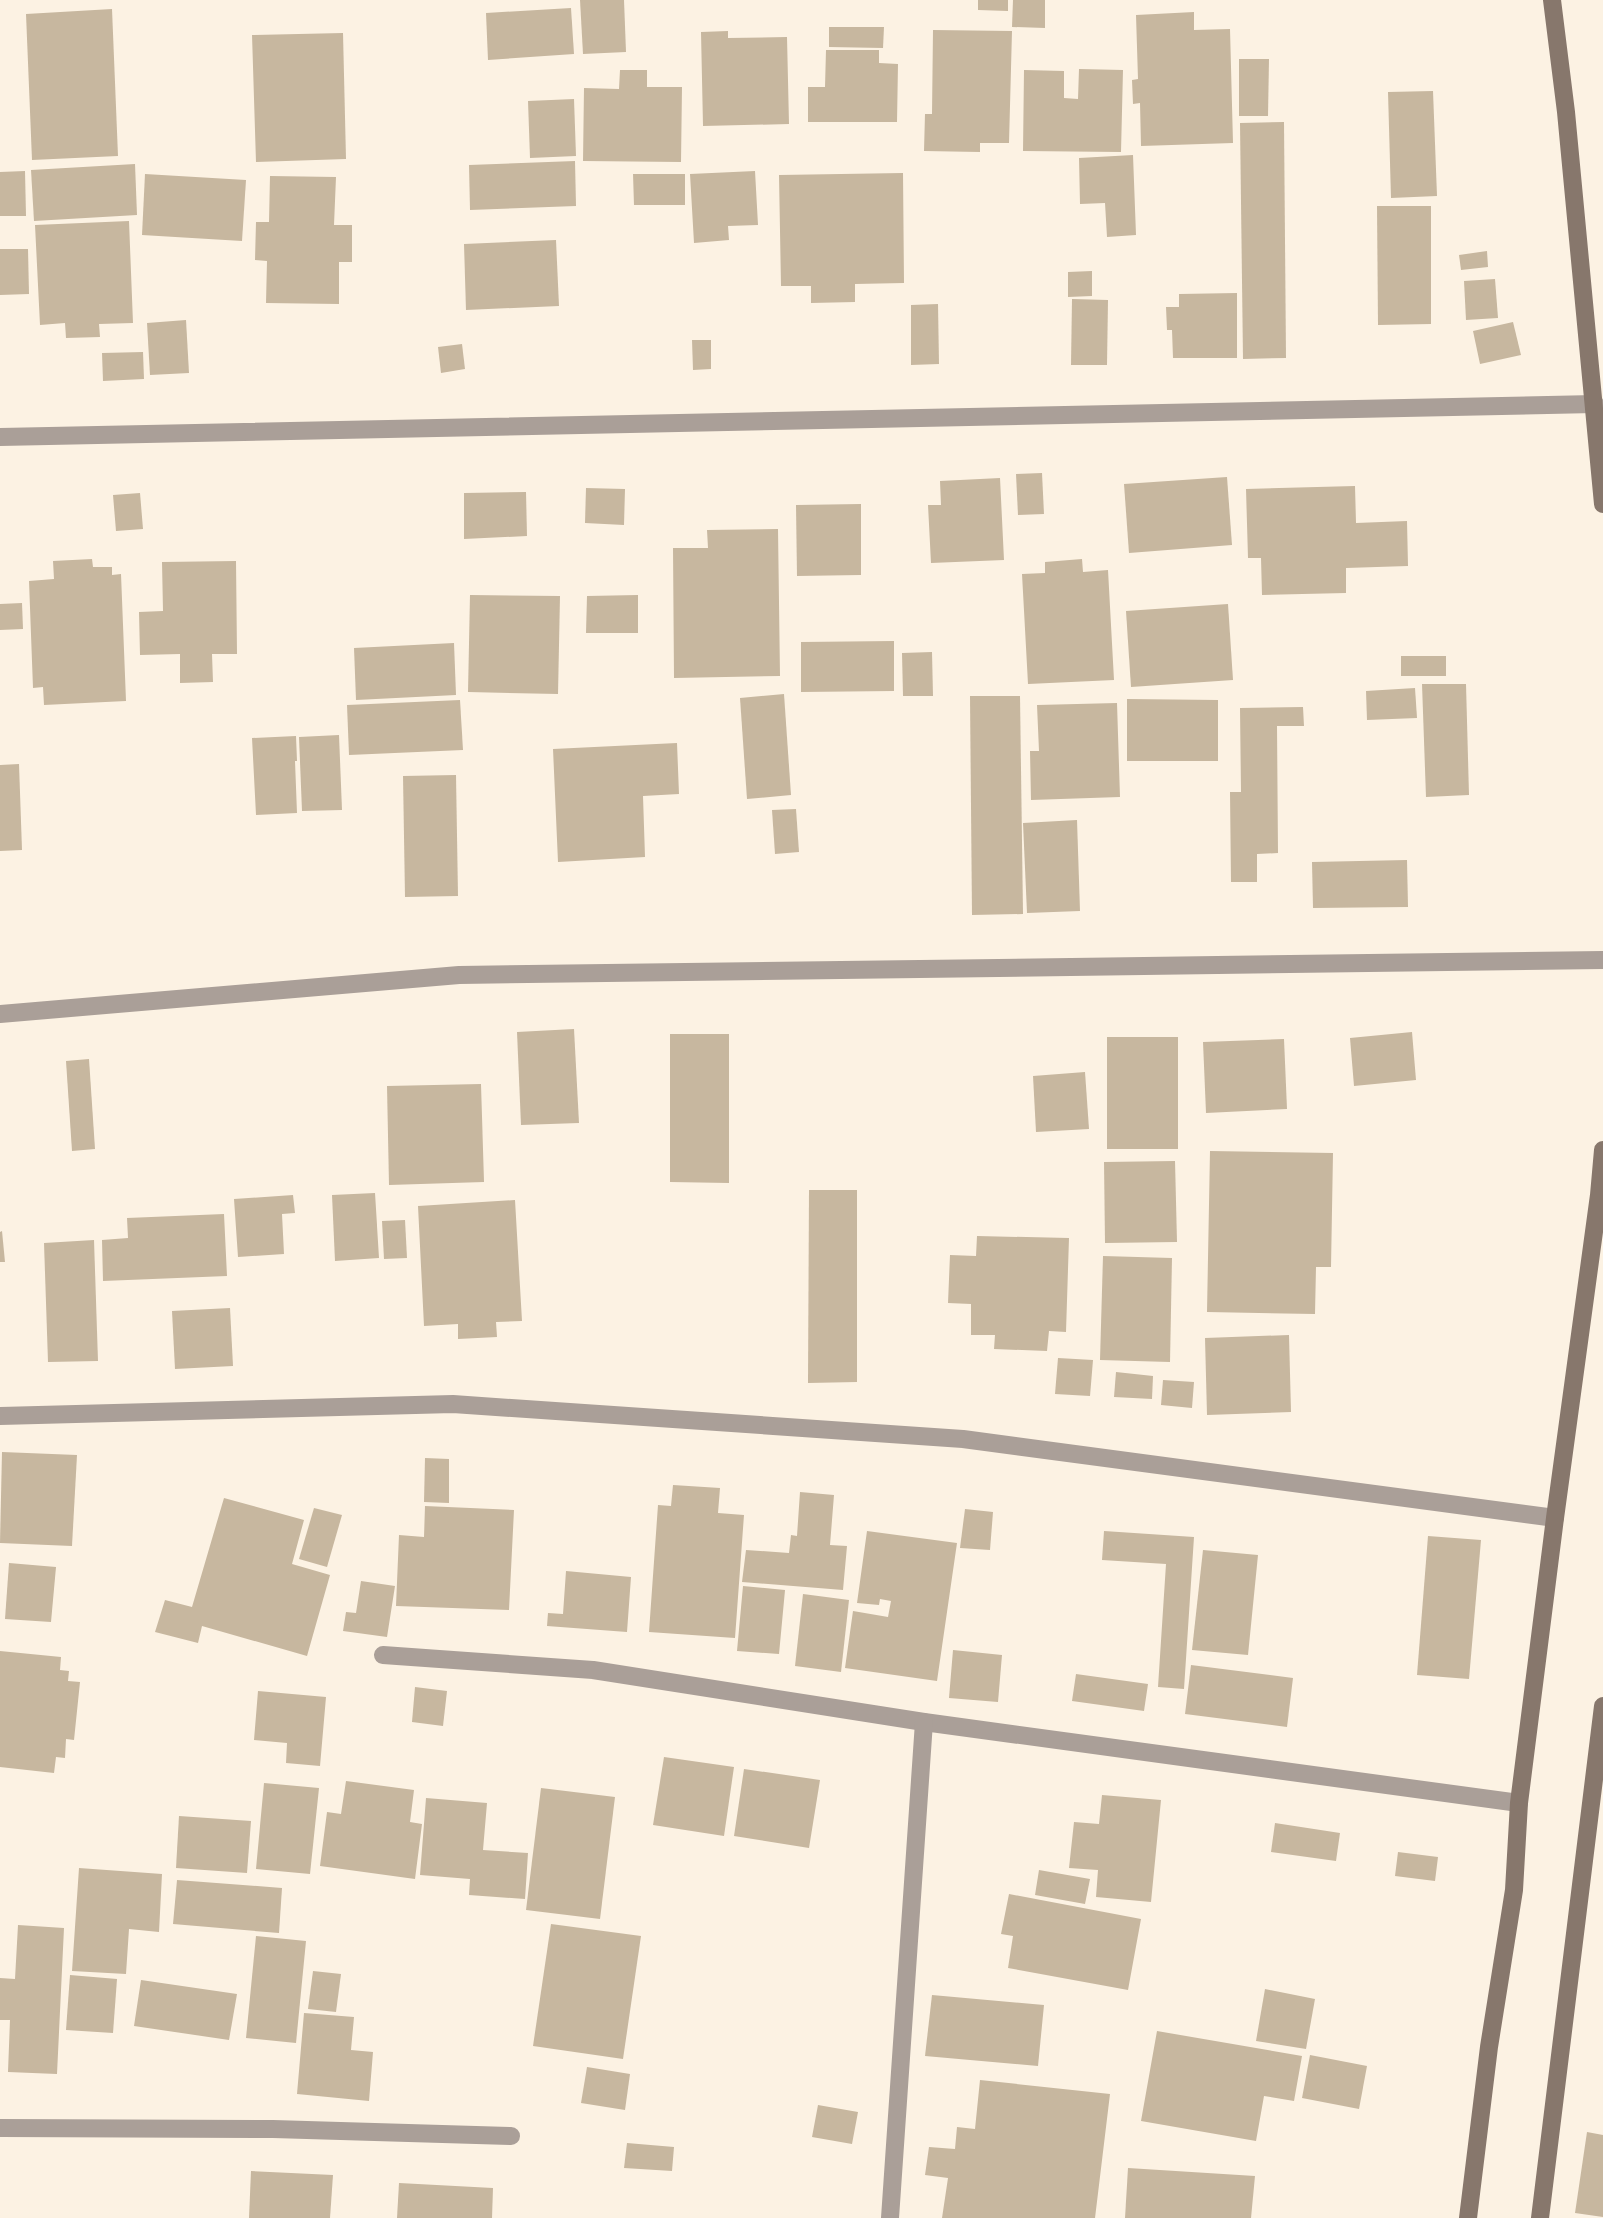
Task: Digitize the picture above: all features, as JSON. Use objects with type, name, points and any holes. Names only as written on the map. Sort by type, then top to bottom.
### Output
[{"type":"main road","points":[[1552,0],[1566,111],[1603,504]]},
{"type":"main road","points":[[1468,2218],[1489,2047],[1514,1890],[1519,1803],[1603,1150]]},
{"type":"main road","points":[[1540,2218],[1603,1706]]},
{"type":"street","points":[[0,437],[1595,404]]},
{"type":"street","points":[[0,1014],[459,975],[1603,960]]},
{"type":"street","points":[[0,1416],[467,1405],[963,1439],[1555,1518]]},
{"type":"street","points":[[383,1655],[593,1670],[924,1722],[1519,1803]]},
{"type":"street","points":[[890,2218],[924,1722]]},
{"type":"street","points":[[0,2128],[273,2129],[511,2136]]},
{"type":"building","points":[[580,0],[624,0],[626,52],[583,54]]},
{"type":"building","points":[[978,0],[1008,0],[1008,11],[978,10]]},
{"type":"building","points":[[1013,0],[1045,0],[1045,28],[1012,27]]},
{"type":"building","points":[[571,8],[574,54],[488,60],[486,13]]},
{"type":"building","points":[[112,9],[118,156],[32,160],[26,14]]},
{"type":"building","points":[[1194,12],[1194,30],[1230,29],[1233,143],[1141,146],[1140,103],[1133,104],[1132,80],[1138,79],[1136,15]]},
{"type":"building","points":[[829,27],[884,27],[883,48],[829,47]]},
{"type":"building","points":[[933,30],[1012,31],[1009,143],[980,143],[980,152],[924,151],[925,114],[932,114]]},
{"type":"building","points":[[728,31],[728,38],[787,37],[789,124],[703,126],[701,32]]},
{"type":"building","points":[[343,33],[346,159],[256,162],[252,35]]},
{"type":"building","points":[[826,50],[879,50],[879,63],[898,64],[897,122],[808,122],[808,87],[825,87]]},
{"type":"building","points":[[1239,59],[1269,59],[1268,116],[1239,116]]},
{"type":"building","points":[[1079,69],[1123,70],[1121,152],[1023,151],[1024,70],[1064,71],[1064,98],[1078,99]]},
{"type":"building","points":[[620,70],[647,70],[647,87],[682,87],[681,162],[583,161],[584,88],[619,89]]},
{"type":"building","points":[[1433,91],[1437,196],[1391,198],[1388,92]]},
{"type":"building","points":[[574,99],[576,156],[530,158],[528,101]]},
{"type":"building","points":[[1284,122],[1286,358],[1243,359],[1240,123]]},
{"type":"building","points":[[1133,155],[1136,235],[1107,237],[1105,203],[1080,204],[1079,158]]},
{"type":"building","points":[[575,161],[576,206],[470,210],[469,165]]},
{"type":"building","points":[[135,164],[137,215],[34,221],[31,170]]},
{"type":"building","points":[[25,171],[26,216],[0,216],[0,172]]},
{"type":"building","points":[[755,171],[758,225],[728,226],[729,240],[694,243],[690,174]]},
{"type":"building","points":[[903,173],[904,283],[855,284],[855,302],[811,303],[811,286],[781,286],[779,175]]},
{"type":"building","points":[[145,174],[246,180],[242,241],[142,235]]},
{"type":"building","points":[[633,174],[685,174],[685,205],[634,205]]},
{"type":"building","points":[[270,176],[336,177],[334,225],[352,225],[352,262],[339,262],[339,304],[266,303],[267,261],[255,260],[256,222],[269,222]]},
{"type":"building","points":[[1377,206],[1431,206],[1431,324],[1378,325]]},
{"type":"building","points":[[129,221],[133,323],[99,324],[100,337],[66,338],[65,323],[40,325],[35,225]]},
{"type":"building","points":[[556,240],[559,306],[466,310],[464,244]]},
{"type":"building","points":[[0,249],[28,249],[29,294],[0,295]]},
{"type":"building","points":[[1487,251],[1488,267],[1461,270],[1459,255]]},
{"type":"building","points":[[1092,271],[1092,296],[1068,297],[1068,272]]},
{"type":"building","points":[[1495,279],[1498,318],[1466,320],[1464,281]]},
{"type":"building","points":[[1237,293],[1237,358],[1173,358],[1172,330],[1167,330],[1166,307],[1179,307],[1179,294]]},
{"type":"building","points":[[1072,299],[1108,300],[1107,365],[1071,365]]},
{"type":"building","points":[[938,304],[939,364],[911,365],[911,305]]},
{"type":"building","points":[[186,320],[189,373],[150,375],[147,323]]},
{"type":"building","points":[[1513,322],[1521,355],[1480,364],[1473,331]]},
{"type":"building","points":[[692,340],[711,340],[711,369],[693,370]]},
{"type":"building","points":[[462,344],[465,369],[441,373],[438,347]]},
{"type":"building","points":[[143,352],[144,379],[103,381],[102,353]]},
{"type":"building","points":[[1042,473],[1044,514],[1018,515],[1016,474]]},
{"type":"building","points":[[1227,477],[1232,545],[1129,553],[1124,484]]},
{"type":"building","points":[[1000,478],[1004,560],[931,563],[928,505],[941,505],[940,481]]},
{"type":"building","points":[[1355,486],[1356,523],[1407,521],[1408,566],[1346,568],[1346,593],[1262,595],[1261,558],[1248,558],[1246,489]]},
{"type":"building","points":[[586,488],[625,489],[624,525],[585,523]]},
{"type":"building","points":[[526,492],[527,536],[464,539],[464,493]]},
{"type":"building","points":[[140,493],[143,529],[116,531],[113,495]]},
{"type":"building","points":[[861,504],[861,575],[797,576],[796,505]]},
{"type":"building","points":[[778,529],[780,676],[674,678],[673,548],[708,548],[707,530]]},
{"type":"building","points":[[92,559],[93,567],[112,567],[112,575],[121,574],[126,701],[44,705],[43,687],[33,688],[29,581],[54,579],[53,561]]},
{"type":"building","points":[[1082,559],[1083,572],[1108,570],[1114,680],[1028,684],[1022,574],[1045,573],[1045,562]]},
{"type":"building","points":[[236,561],[237,654],[212,654],[213,682],[180,683],[180,654],[140,655],[139,612],[163,611],[162,562]]},
{"type":"building","points":[[470,595],[560,596],[558,694],[468,692]]},
{"type":"building","points":[[638,595],[638,633],[586,633],[587,596]]},
{"type":"building","points":[[22,603],[23,629],[0,630],[0,604]]},
{"type":"building","points":[[1228,604],[1233,680],[1131,687],[1126,611]]},
{"type":"building","points":[[894,641],[894,691],[801,692],[801,642]]},
{"type":"building","points":[[454,643],[456,695],[356,700],[354,648]]},
{"type":"building","points":[[932,652],[933,696],[903,696],[902,653]]},
{"type":"building","points":[[1401,656],[1446,656],[1446,676],[1401,676]]},
{"type":"building","points":[[1422,684],[1466,684],[1469,795],[1426,797]]},
{"type":"building","points":[[1415,688],[1417,718],[1367,720],[1366,691]]},
{"type":"building","points":[[784,694],[791,795],[747,799],[740,698]]},
{"type":"building","points":[[970,696],[1020,696],[1023,914],[972,915]]},
{"type":"building","points":[[1127,699],[1218,700],[1218,761],[1127,761]]},
{"type":"building","points":[[460,700],[463,750],[349,755],[347,705]]},
{"type":"building","points":[[1117,703],[1120,797],[1031,800],[1030,751],[1039,751],[1037,705]]},
{"type":"building","points":[[1303,707],[1304,726],[1277,726],[1278,853],[1257,854],[1257,882],[1231,882],[1230,792],[1241,792],[1240,708]]},
{"type":"building","points":[[339,735],[342,810],[302,811],[299,737]]},
{"type":"building","points":[[296,736],[297,813],[256,815],[252,738]]},
{"type":"building","points":[[677,743],[679,794],[643,796],[645,857],[558,862],[553,749]]},
{"type":"building","points":[[19,764],[22,850],[0,851],[0,765]]},
{"type":"building","points":[[456,775],[458,896],[405,897],[403,776]]},
{"type":"building","points":[[796,809],[799,852],[775,854],[772,810]]},
{"type":"building","points":[[1077,820],[1080,911],[1027,913],[1023,823]]},
{"type":"building","points":[[1407,860],[1408,907],[1313,908],[1312,862]]},
{"type":"building","points":[[574,1029],[579,1123],[521,1125],[517,1032]]},
{"type":"building","points":[[1412,1032],[1416,1080],[1354,1086],[1350,1038]]},
{"type":"building","points":[[670,1034],[729,1034],[729,1183],[670,1182]]},
{"type":"building","points":[[1107,1037],[1178,1037],[1178,1149],[1107,1149]]},
{"type":"building","points":[[1284,1039],[1287,1109],[1206,1113],[1203,1042]]},
{"type":"building","points":[[89,1059],[95,1149],[72,1151],[66,1061]]},
{"type":"building","points":[[1085,1072],[1089,1129],[1036,1132],[1033,1076]]},
{"type":"building","points":[[481,1084],[484,1182],[389,1185],[387,1086]]},
{"type":"building","points":[[1210,1151],[1333,1153],[1331,1267],[1316,1267],[1315,1314],[1207,1312]]},
{"type":"building","points":[[1175,1161],[1177,1242],[1105,1243],[1104,1162]]},
{"type":"building","points":[[809,1190],[857,1190],[857,1382],[808,1383]]},
{"type":"building","points":[[375,1193],[379,1258],[335,1261],[332,1195]]},
{"type":"building","points":[[293,1195],[295,1213],[282,1214],[284,1254],[238,1257],[234,1199]]},
{"type":"building","points":[[515,1200],[522,1321],[496,1322],[497,1337],[458,1339],[458,1324],[424,1326],[418,1206]]},
{"type":"building","points":[[224,1214],[227,1276],[103,1281],[102,1240],[128,1238],[127,1218]]},
{"type":"building","points":[[405,1220],[407,1258],[384,1259],[382,1221]]},
{"type":"building","points":[[2,1231],[5,1262],[0,1262]]},
{"type":"building","points":[[977,1236],[1069,1238],[1066,1332],[1049,1331],[1047,1351],[994,1349],[995,1335],[971,1335],[971,1304],[948,1303],[950,1255],[976,1256]]},
{"type":"building","points":[[94,1240],[98,1361],[48,1362],[44,1243]]},
{"type":"building","points":[[1103,1256],[1172,1258],[1170,1362],[1100,1360]]},
{"type":"building","points":[[230,1308],[233,1366],[175,1369],[172,1311]]},
{"type":"building","points":[[1289,1335],[1291,1412],[1207,1415],[1205,1338]]},
{"type":"building","points":[[1058,1358],[1093,1360],[1090,1396],[1055,1394]]},
{"type":"building","points":[[1116,1372],[1153,1376],[1152,1399],[1114,1397]]},
{"type":"building","points":[[1163,1380],[1194,1382],[1192,1408],[1161,1405]]},
{"type":"building","points":[[2,1452],[77,1455],[72,1546],[0,1543]]},
{"type":"building","points":[[425,1458],[449,1459],[449,1503],[424,1502]]},
{"type":"building","points":[[673,1485],[720,1488],[718,1513],[744,1515],[735,1638],[649,1632],[658,1505],[671,1506]]},
{"type":"building","points":[[800,1492],[834,1495],[830,1545],[847,1546],[843,1590],[742,1582],[746,1550],[789,1553],[791,1535],[797,1536]]},
{"type":"building","points":[[224,1498],[304,1520],[292,1564],[330,1575],[307,1656],[202,1626],[198,1643],[155,1632],[165,1600],[192,1607]]},
{"type":"building","points":[[425,1506],[514,1510],[509,1610],[396,1606],[399,1535],[424,1537]]},
{"type":"building","points":[[314,1508],[342,1515],[327,1567],[299,1559]]},
{"type":"building","points":[[965,1509],[993,1512],[990,1550],[960,1548]]},
{"type":"building","points":[[867,1531],[957,1543],[937,1681],[845,1668],[853,1611],[888,1617],[891,1601],[880,1599],[879,1605],[857,1603]]},
{"type":"building","points":[[1104,1531],[1194,1537],[1184,1689],[1158,1687],[1166,1564],[1102,1560]]},
{"type":"building","points":[[1428,1536],[1481,1540],[1469,1679],[1417,1675]]},
{"type":"building","points":[[1203,1550],[1258,1555],[1248,1655],[1192,1650]]},
{"type":"building","points":[[9,1563],[56,1567],[51,1622],[5,1619]]},
{"type":"building","points":[[566,1571],[631,1577],[627,1632],[547,1626],[548,1613],[563,1614]]},
{"type":"building","points":[[361,1581],[395,1586],[387,1637],[343,1631],[346,1612],[356,1613]]},
{"type":"building","points":[[743,1586],[785,1590],[779,1654],[737,1651]]},
{"type":"building","points":[[803,1594],[849,1600],[841,1672],[795,1666]]},
{"type":"building","points":[[953,1650],[1002,1655],[998,1702],[949,1698]]},
{"type":"building","points":[[0,1651],[61,1657],[60,1670],[69,1671],[68,1681],[80,1682],[74,1740],[66,1739],[65,1758],[56,1757],[54,1773],[0,1767]]},
{"type":"building","points":[[1191,1665],[1293,1678],[1287,1727],[1185,1714]]},
{"type":"building","points":[[1076,1674],[1148,1684],[1144,1711],[1072,1701]]},
{"type":"building","points":[[415,1687],[447,1691],[443,1726],[412,1722]]},
{"type":"building","points":[[258,1691],[326,1697],[320,1766],[286,1763],[287,1743],[254,1740]]},
{"type":"building","points":[[664,1757],[734,1767],[724,1836],[653,1825]]},
{"type":"building","points":[[744,1769],[820,1780],[809,1848],[734,1836]]},
{"type":"building","points":[[346,1781],[414,1790],[410,1822],[422,1824],[415,1879],[320,1866],[327,1812],[341,1814]]},
{"type":"building","points":[[264,1783],[319,1788],[310,1874],[256,1869]]},
{"type":"building","points":[[541,1788],[615,1797],[600,1919],[526,1910]]},
{"type":"building","points":[[1102,1795],[1161,1800],[1151,1902],[1096,1897],[1098,1870],[1069,1868],[1074,1822],[1099,1824]]},
{"type":"building","points":[[426,1798],[487,1803],[483,1850],[528,1853],[525,1899],[469,1895],[470,1879],[420,1875]]},
{"type":"building","points":[[179,1816],[251,1821],[247,1873],[176,1868]]},
{"type":"building","points":[[1275,1823],[1340,1833],[1336,1861],[1271,1852]]},
{"type":"building","points":[[1398,1852],[1438,1857],[1435,1881],[1395,1876]]},
{"type":"building","points":[[79,1868],[162,1874],[159,1932],[129,1929],[126,1974],[72,1971]]},
{"type":"building","points":[[1039,1870],[1090,1879],[1085,1904],[1035,1895]]},
{"type":"building","points":[[177,1880],[282,1888],[279,1933],[173,1924]]},
{"type":"building","points":[[1009,1894],[1141,1919],[1128,1990],[1008,1968],[1013,1936],[1001,1934]]},
{"type":"building","points":[[551,1924],[641,1936],[623,2059],[533,2046]]},
{"type":"building","points":[[18,1925],[64,1928],[57,2074],[8,2072],[10,2020],[0,2020],[0,1978],[15,1979]]},
{"type":"building","points":[[256,1936],[306,1941],[296,2043],[246,2038]]},
{"type":"building","points":[[313,1971],[341,1974],[336,2012],[308,2009]]},
{"type":"building","points":[[70,1975],[117,1979],[113,2033],[66,2030]]},
{"type":"building","points":[[141,1980],[237,1994],[229,2040],[134,2026]]},
{"type":"building","points":[[1265,1989],[1315,1999],[1306,2049],[1256,2041]]},
{"type":"building","points":[[932,1995],[1044,2005],[1038,2066],[925,2056]]},
{"type":"building","points":[[304,2013],[354,2017],[351,2050],[373,2052],[369,2101],[297,2094]]},
{"type":"building","points":[[1157,2031],[1302,2056],[1294,2101],[1264,2096],[1256,2141],[1141,2121]]},
{"type":"building","points":[[1310,2055],[1367,2066],[1359,2109],[1302,2098]]},
{"type":"building","points":[[587,2067],[630,2074],[625,2110],[581,2103]]},
{"type":"building","points":[[980,2080],[1110,2094],[1095,2218],[942,2218],[948,2178],[925,2175],[929,2147],[955,2149],[957,2127],[975,2129]]},
{"type":"building","points":[[818,2105],[858,2112],[852,2144],[812,2137]]},
{"type":"building","points":[[1587,2132],[1603,2135],[1603,2217],[1575,2213]]},
{"type":"building","points":[[627,2143],[674,2147],[672,2171],[624,2168]]},
{"type":"building","points":[[1128,2168],[1255,2176],[1251,2218],[1125,2218]]},
{"type":"building","points":[[251,2171],[333,2175],[330,2218],[249,2218]]},
{"type":"building","points":[[399,2183],[493,2188],[492,2218],[397,2218]]}]
